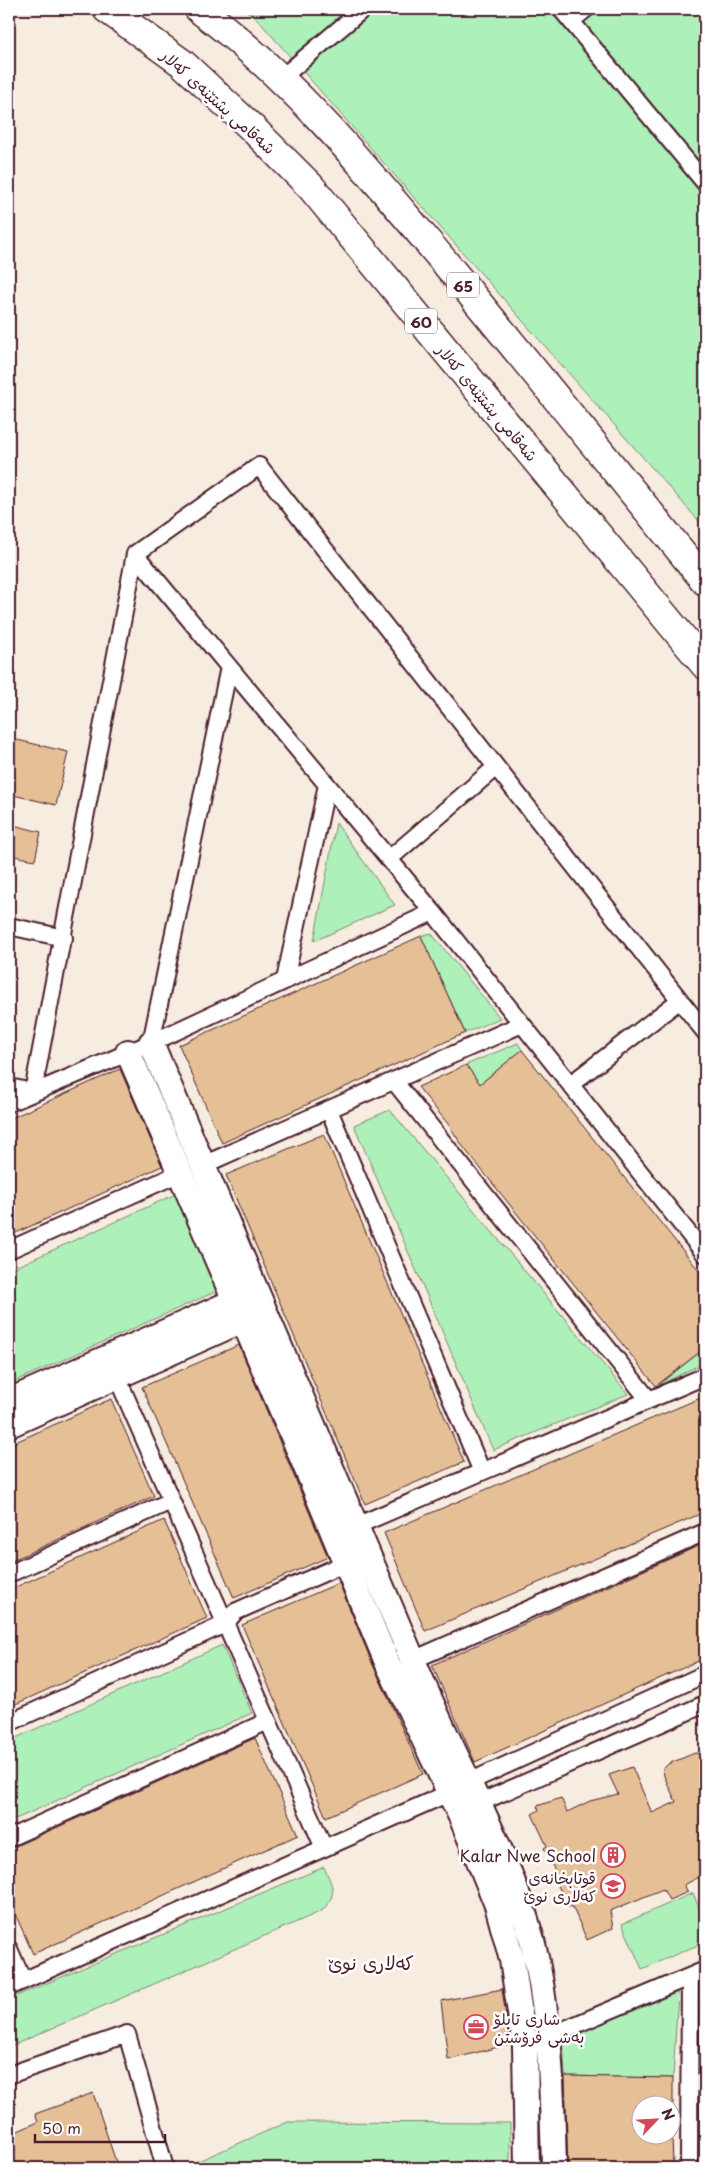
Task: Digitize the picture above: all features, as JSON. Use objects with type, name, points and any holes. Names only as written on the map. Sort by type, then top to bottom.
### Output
[{"type":"highway","name":"شەقامی پشتێنەی کەلار","points":[[107,9],[182,63],[252,128],[311,187],[705,665]]},
{"type":"highway","name":"65","points":[[199,9],[309,106],[394,202],[705,581]]},
{"type":"street","points":[[280,79],[363,9]]},
{"type":"street","points":[[586,9],[566,15],[705,183]]},
{"type":"street","points":[[33,1092],[64,938],[135,554],[259,466],[705,1032]]},
{"type":"street","points":[[135,554],[433,912],[705,1254]]},
{"type":"street","points":[[229,666],[151,1042],[413,1660],[466,1793],[488,1880],[512,1960],[525,2046],[527,2168]]},
{"type":"street","points":[[389,859],[496,767]]},
{"type":"street","points":[[285,980],[327,784]]},
{"type":"street","points":[[9,1103],[151,1042],[433,912]]},
{"type":"street","points":[[9,926],[64,938]]},
{"type":"street","points":[[571,1084],[680,1000]]},
{"type":"street","points":[[203,1165],[522,1024]]},
{"type":"street","points":[[128,1052],[386,1660],[466,1793],[513,1884],[536,1957],[544,1994],[552,2072],[554,2168]]},
{"type":"street","points":[[394,1081],[649,1400]]},
{"type":"street","points":[[9,1087],[33,1092]]},
{"type":"street","points":[[329,1110],[482,1472]]},
{"type":"street","points":[[9,1250],[180,1173]]},
{"type":"street","points":[[9,1425],[117,1377],[239,1311]]},
{"type":"street","points":[[9,1400],[239,1311]]},
{"type":"street","points":[[356,1526],[705,1376]]},
{"type":"street","points":[[117,1377],[324,1848]]},
{"type":"street","points":[[9,1574],[172,1501]]},
{"type":"street","points":[[413,1660],[705,1532]]},
{"type":"street","points":[[9,1723],[225,1624],[234,1612],[346,1563]]},
{"type":"street","points":[[466,1793],[705,1674]]},
{"type":"street","points":[[9,1949],[16,1984],[324,1848],[705,1704]]},
{"type":"street","points":[[9,1838],[268,1720]]},
{"type":"street","points":[[512,1960],[536,1957]]},
{"type":"street","points":[[549,2036],[698,1973],[689,2168]]},
{"type":"street","points":[[9,2075],[127,2034],[165,2168]]},
{"type":"green space","points":[[244,9],[705,9],[705,528],[257,19]]},
{"type":"green space","points":[[336,823],[395,905],[314,941]]},
{"type":"green space","points":[[431,933],[500,1018],[465,1033],[421,936]]},
{"type":"green space","points":[[518,1043],[522,1050],[480,1084],[466,1065]]},
{"type":"green space","points":[[390,1110],[628,1394],[493,1450],[354,1125]]},
{"type":"green space","points":[[176,1194],[217,1291],[9,1384],[9,1270]]},
{"type":"green space","points":[[705,1348],[705,1362],[656,1387]]},
{"type":"green space","points":[[222,1645],[252,1713],[9,1822],[9,1741]]},
{"type":"green space","points":[[324,1867],[332,1885],[332,1895],[322,1911],[9,2047],[9,1999]]},
{"type":"green space","points":[[693,1893],[705,1922],[705,1942],[642,1969],[622,1924]]},
{"type":"green space","points":[[678,1992],[673,2078],[565,2076],[563,2040]]},
{"type":"green space","points":[[288,2122],[510,2123],[510,2168],[182,2168]]},
{"type":"building","points":[[9,738],[68,752],[56,805],[9,794]]},
{"type":"building","points":[[9,824],[41,832],[35,860],[9,855]]},
{"type":"building","points":[[421,936],[465,1033],[222,1143],[179,1045]]},
{"type":"building","points":[[522,1050],[705,1278],[705,1348],[656,1386],[464,1148],[448,1124],[418,1087],[466,1065],[480,1084]]},
{"type":"building","points":[[120,1069],[162,1166],[9,1236],[9,1119]]},
{"type":"building","points":[[324,1134],[464,1462],[365,1504],[226,1175]]},
{"type":"building","points":[[239,1345],[328,1557],[234,1598],[142,1387]]},
{"type":"building","points":[[705,1396],[705,1512],[425,1631],[384,1533]]},
{"type":"building","points":[[111,1399],[154,1496],[9,1562],[9,1445]]},
{"type":"building","points":[[164,1520],[207,1618],[9,1707],[9,1590]]},
{"type":"building","points":[[705,1543],[705,1658],[475,1762],[432,1665]]},
{"type":"building","points":[[339,1583],[373,1665],[423,1774],[326,1817],[242,1625]]},
{"type":"building","points":[[255,1738],[298,1835],[33,1954],[9,1900],[9,1849]]},
{"type":"building","name":"Kalar Nwe School","points":[[695,1753],[701,1754],[705,1759],[705,1800],[701,1803],[705,1813],[705,1874],[684,1885],[688,1892],[669,1900],[663,1889],[610,1911],[613,1928],[587,1940],[572,1906],[569,1907],[556,1882],[554,1869],[544,1848],[547,1846],[532,1814],[539,1810],[537,1806],[561,1798],[567,1812],[590,1801],[618,1794],[609,1775],[632,1767],[652,1813],[676,1802],[664,1776],[663,1769],[668,1764]]},
{"type":"building","name":"شاری تابلۆ بەشی فرۆشتن","points":[[502,1989],[510,2044],[448,2060],[441,2001]]},
{"type":"building","points":[[565,2076],[673,2078],[673,2094],[632,2094],[632,2144],[672,2144],[673,2168],[568,2168]]},
{"type":"building","points":[[93,2093],[118,2168],[9,2168],[9,2135],[38,2122],[35,2114]]},
{"type":"place","name":"Kalar Nwe School","points":[[613,1855]]},
{"type":"place","name":"قوتابخانەی کەلاری نوێ","points":[[613,1886]]},
{"type":"place","name":"شاری تابلۆ بەشی فرۆشتن","points":[[476,2027]]},
{"type":"district","name":"کەلاری نوێ","points":[[371,1962]]}]
